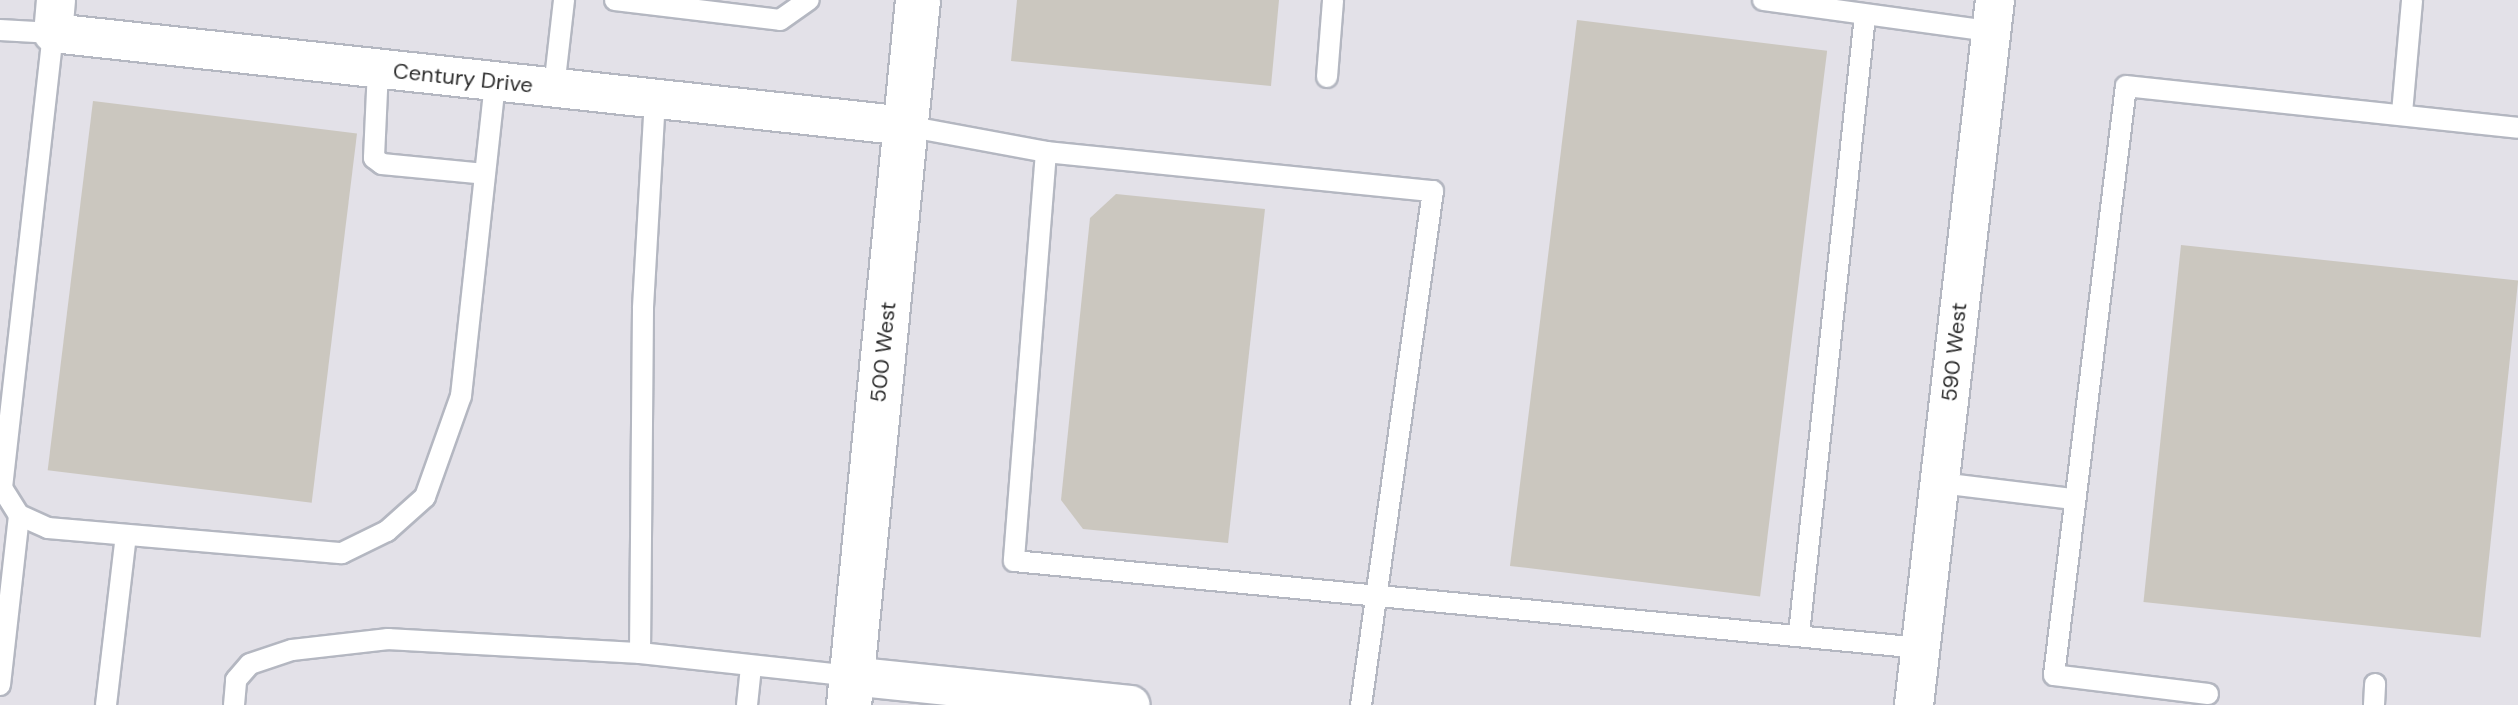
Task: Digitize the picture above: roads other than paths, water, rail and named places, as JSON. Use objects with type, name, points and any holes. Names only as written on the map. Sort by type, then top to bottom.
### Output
[{"type":"main road","name":"500 West","points":[[850,691],[918,0]]},
{"type":"street","name":"Century Drive","points":[[55,16],[378,69],[906,126]]},
{"type":"street","name":"590 West","points":[[1914,705],[1992,16]]},
{"type":"street","points":[[850,691],[1130,705]]},
{"type":"lane","points":[[554,88],[564,0]]},
{"type":"lane","points":[[615,0],[780,20],[809,0]]},
{"type":"lane","points":[[1327,77],[1333,0]]},
{"type":"lane","points":[[1763,0],[1865,15],[1992,16]]},
{"type":"lane","points":[[2402,113],[2412,0]]},
{"type":"lane","points":[[1799,634],[1865,15]]},
{"type":"lane","points":[[0,30],[55,16],[2,488],[19,515],[48,528],[342,553],[387,531],[425,497],[461,396],[495,82]]},
{"type":"lane","points":[[378,69],[374,158],[382,164],[485,174]]},
{"type":"lane","points":[[2208,694],[2054,675],[2072,499],[2126,86],[2402,113],[2518,128]]},
{"type":"lane","points":[[640,653],[643,309],[655,99]]},
{"type":"lane","points":[[906,126],[1046,152],[1433,191],[1373,594],[1361,705]]},
{"type":"lane","points":[[1046,152],[1014,561],[1921,648]]},
{"type":"lane","points":[[1940,483],[2072,499]]},
{"type":"lane","points":[[0,685],[19,515]]},
{"type":"lane","points":[[106,705],[126,535]]},
{"type":"lane","points":[[234,705],[236,680],[250,664],[292,650],[388,639],[640,653],[751,666],[850,691]]},
{"type":"lane","points":[[747,705],[751,666]]}]
